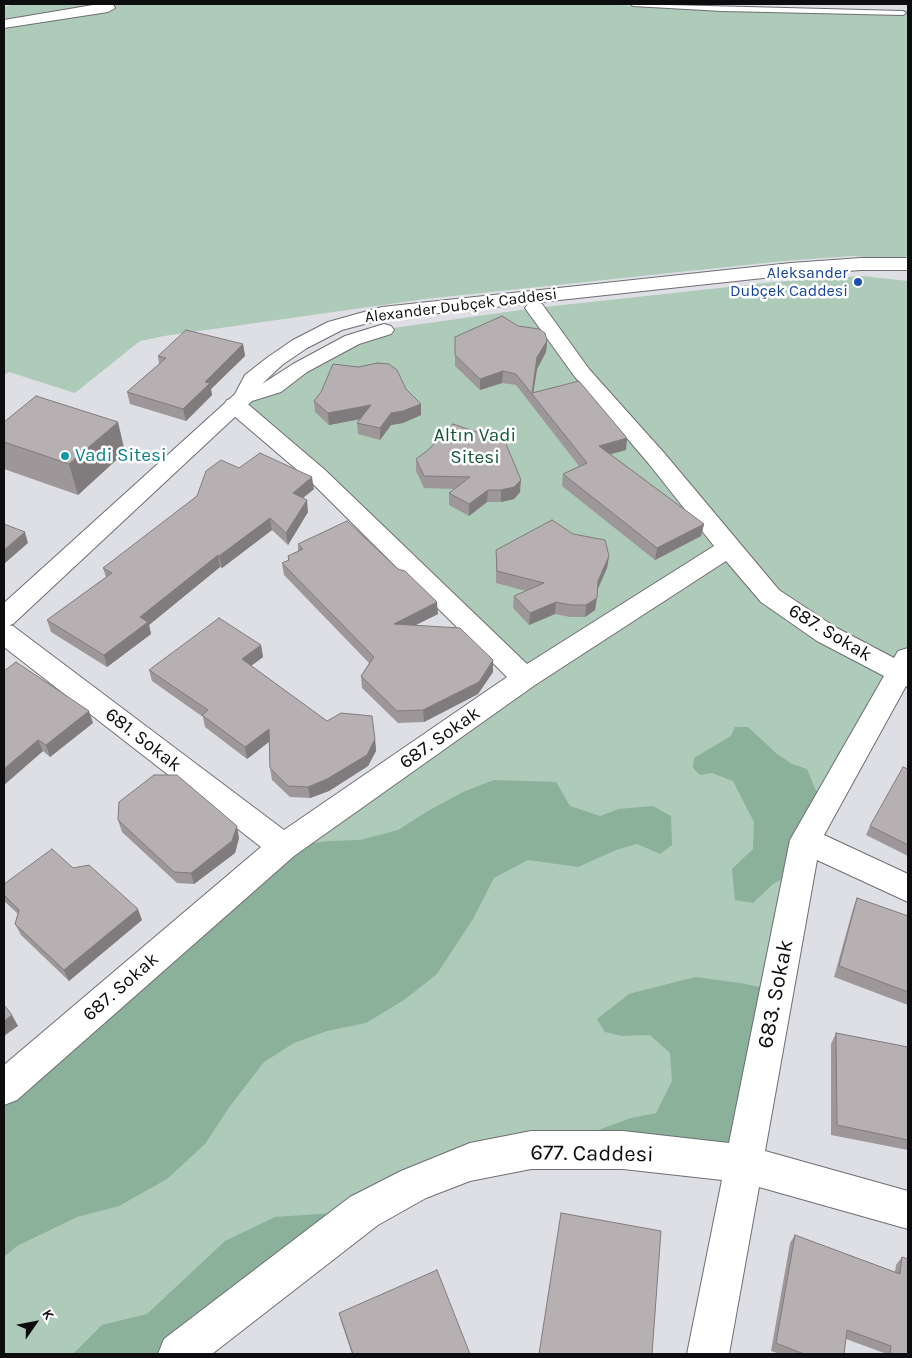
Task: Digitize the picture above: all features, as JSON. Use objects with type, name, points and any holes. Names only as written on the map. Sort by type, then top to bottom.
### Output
[{"type":"street","points":[[4,24],[108,8],[106,4]]},
{"type":"street","name":"Alexander Dubçek Caddesi","points":[[240,401],[252,380],[300,344],[335,326],[382,313],[792,269],[861,264],[908,264]]},
{"type":"street","name":"Alexander Dubçek Caddesi","points":[[240,401],[273,387],[300,368],[352,340],[386,329],[534,308],[775,282],[852,276],[908,281]]},
{"type":"street","points":[[534,308],[582,373],[657,459],[729,548]]},
{"type":"street","points":[[4,618],[240,401],[525,678]]},
{"type":"street","name":"687. Sokak","points":[[4,1088],[283,847],[525,678],[729,548],[770,596],[826,634],[905,669]]},
{"type":"street","name":"681. Sokak","points":[[4,632],[283,847]]},
{"type":"street","name":"683. Sokak","points":[[708,1354],[805,840],[905,669]]},
{"type":"street","points":[[805,840],[908,889]]},
{"type":"street","name":"677. Caddesi","points":[[179,1354],[364,1211],[414,1184],[470,1162],[532,1150],[622,1150],[744,1164],[908,1210]]},
{"type":"lane","points":[[633,4],[903,13]]},
{"type":"green space","points":[[14,4],[603,4],[718,11],[899,15],[901,10],[908,10],[908,256],[893,259],[852,256],[783,261],[425,299],[164,336],[140,341],[75,393],[9,372],[4,375],[4,7]]},
{"type":"green space","name":"Altın Vadi Sitesi","points":[[862,276],[908,281],[908,656],[805,840],[744,1164],[576,1150],[364,1211],[179,1354],[4,1354],[4,1088],[283,847],[525,678],[235,405],[386,329],[535,308],[775,282]]},
{"type":"green space","points":[[735,727],[748,727],[777,754],[792,764],[807,769],[815,789],[826,802],[799,870],[773,884],[753,903],[735,900],[732,869],[753,849],[754,822],[733,781],[712,773],[700,775],[693,768],[694,758],[731,736]]},
{"type":"green space","points":[[494,780],[556,782],[570,806],[600,816],[619,809],[653,806],[671,816],[672,845],[660,854],[637,844],[616,850],[578,867],[528,860],[494,878],[473,919],[437,974],[404,1000],[366,1023],[327,1031],[294,1043],[264,1062],[230,1106],[205,1144],[167,1179],[119,1206],[77,1217],[17,1246],[4,1257],[4,1088],[283,847],[329,841],[360,840],[398,830],[463,792]]},
{"type":"green space","points":[[695,977],[776,990],[744,1164],[576,1150],[601,1129],[631,1118],[656,1113],[672,1081],[670,1053],[650,1035],[622,1036],[605,1032],[597,1019],[629,994]]},
{"type":"green space","points":[[364,1211],[179,1354],[73,1354],[102,1325],[147,1314],[225,1241],[275,1217]]},
{"type":"building","points":[[502,316],[518,326],[539,329],[545,333],[547,341],[537,357],[532,393],[579,381],[627,438],[599,446],[704,524],[657,548],[563,474],[587,463],[516,374],[503,371],[480,379],[455,355],[455,337]]},
{"type":"building","points":[[186,330],[243,344],[205,382],[210,383],[183,409],[127,392],[166,358],[158,356]]},
{"type":"building","points":[[378,363],[389,364],[397,370],[406,389],[421,404],[403,411],[391,413],[380,428],[357,423],[371,405],[328,413],[314,401],[321,392],[333,364],[358,367]]},
{"type":"building","points":[[36,396],[118,422],[69,464],[4,442],[4,422]]},
{"type":"building","points":[[453,424],[476,432],[501,432],[521,480],[514,487],[488,490],[469,504],[449,493],[470,477],[424,476],[416,459],[427,451]]},
{"type":"building","points":[[260,453],[312,477],[293,493],[307,500],[286,533],[270,518],[218,555],[140,617],[148,622],[104,655],[47,620],[112,573],[103,568],[197,496],[206,471],[221,460],[239,468]]},
{"type":"building","points":[[552,520],[573,534],[605,540],[609,556],[598,581],[597,598],[586,605],[556,602],[530,613],[514,596],[544,583],[497,571],[496,550]]},
{"type":"building","points":[[347,521],[398,569],[405,571],[437,602],[394,624],[460,628],[493,660],[479,682],[423,710],[397,711],[361,676],[374,657],[282,563],[289,560],[288,556],[303,549],[298,544]]},
{"type":"building","points":[[4,524],[25,532],[4,550]]},
{"type":"building","points":[[219,618],[261,645],[242,659],[327,721],[341,713],[372,716],[375,739],[367,755],[327,779],[308,787],[288,786],[270,768],[269,729],[245,747],[202,715],[208,710],[149,670]]},
{"type":"building","points":[[16,662],[89,711],[46,745],[38,740],[4,769],[4,671]]},
{"type":"building","points":[[903,767],[908,769],[908,845],[870,826]]},
{"type":"building","points":[[154,775],[177,775],[237,826],[232,841],[191,873],[174,872],[118,820],[119,802]]},
{"type":"building","points":[[52,849],[73,868],[89,865],[138,909],[64,970],[15,924],[19,910],[4,895],[4,884]]},
{"type":"building","points":[[857,898],[908,916],[908,992],[839,966]]},
{"type":"building","points":[[4,1005],[12,1015],[4,1021]]},
{"type":"building","points":[[836,1033],[908,1047],[908,1140],[837,1125]]},
{"type":"building","points":[[561,1213],[661,1231],[652,1354],[539,1354]]},
{"type":"building","points":[[795,1235],[900,1274],[902,1257],[908,1259],[908,1354],[890,1354],[891,1346],[847,1330],[844,1354],[804,1354],[776,1343]]},
{"type":"building","points":[[437,1270],[470,1354],[353,1354],[339,1313]]},
{"type":"place","name":"Aleksander Dubçek Caddesi","points":[[858,282]]},
{"type":"place","name":"Vadi Sitesi","points":[[65,456]]}]
